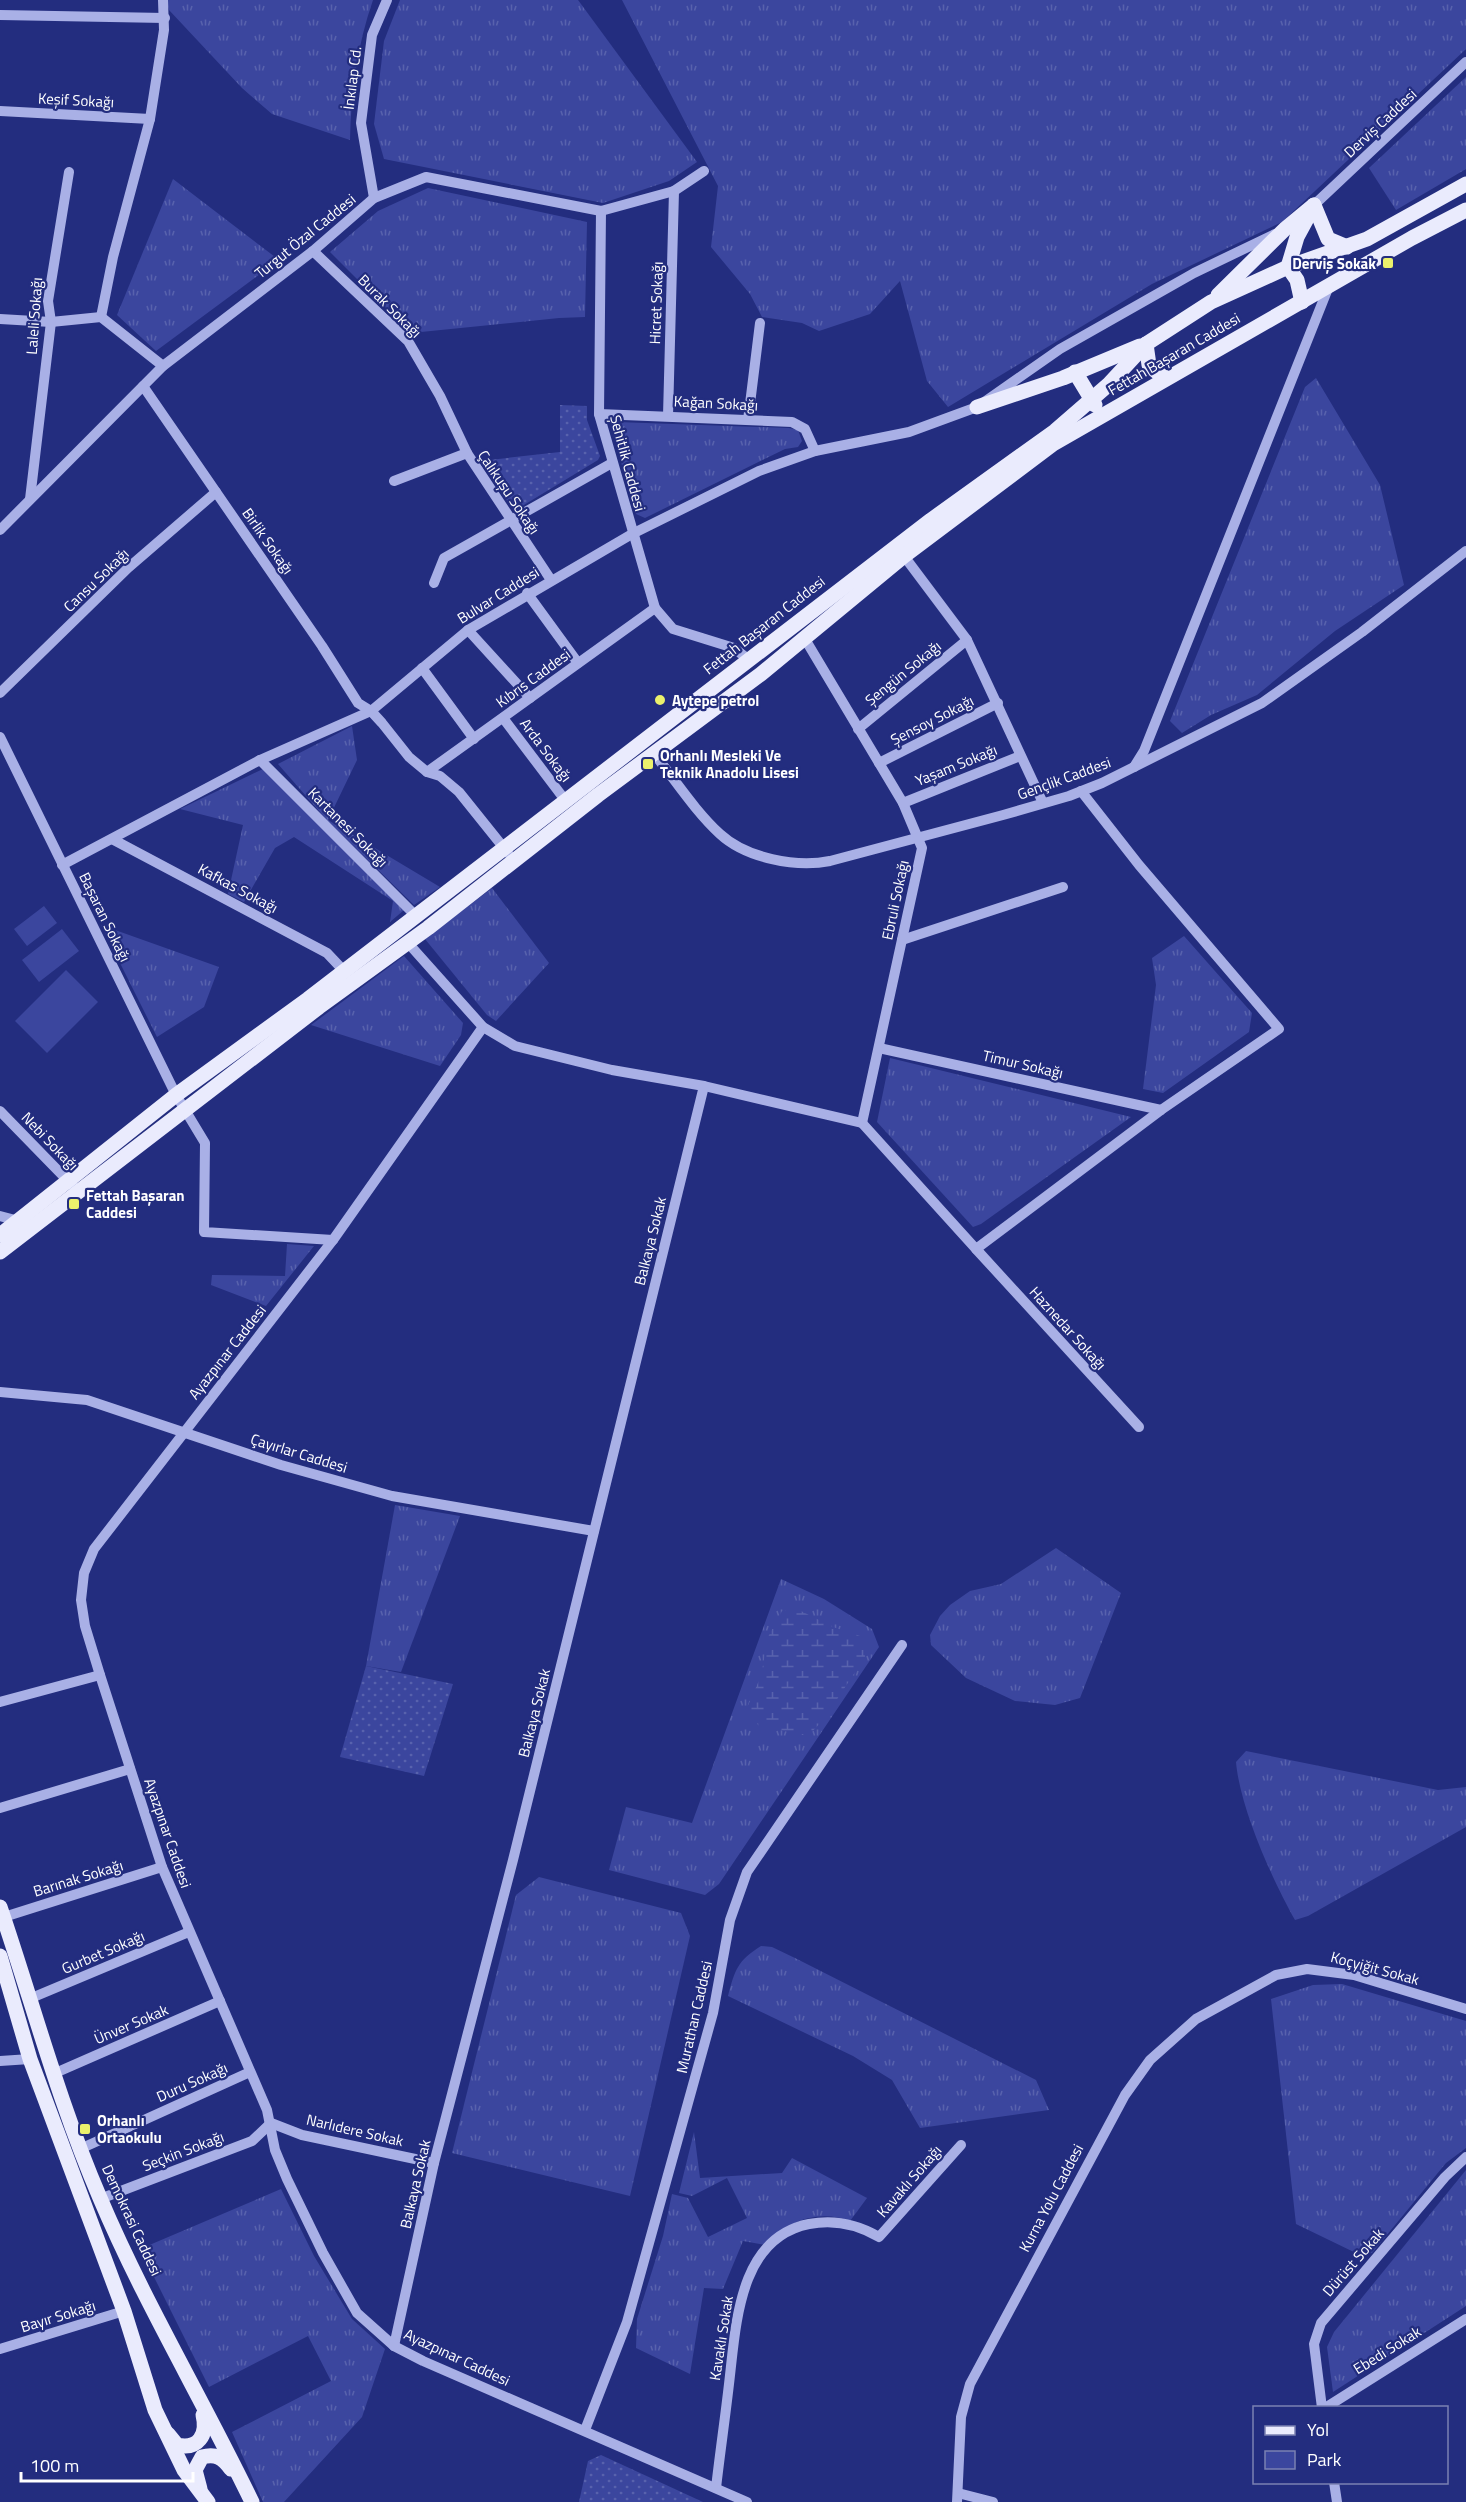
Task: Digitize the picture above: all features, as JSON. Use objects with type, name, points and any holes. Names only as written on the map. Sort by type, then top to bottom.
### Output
[{"type":"main road","name":"Fettah Başaran Caddesi","points":[[0,1235],[185,1110],[408,943],[509,854],[565,800],[931,520],[1055,431],[1093,398],[1146,344],[1211,302],[1288,267],[1367,239],[1466,184]]},
{"type":"main road","points":[[1211,302],[1284,229],[1314,205]]},
{"type":"main road","points":[[1314,205],[1328,239],[1347,247]]},
{"type":"main road","points":[[1302,302],[1297,280],[1288,267],[1297,237],[1314,205]]},
{"type":"main road","name":"Fettah Başaran Caddesi","points":[[0,1252],[176,1095],[344,971],[415,915],[655,755],[805,639],[904,556],[1053,444],[1412,238],[1466,210]]},
{"type":"main road","points":[[977,407],[1146,344],[1149,365],[1165,378]]},
{"type":"main road","points":[[1075,372],[1093,398],[1100,417]]},
{"type":"main road","name":"Demokrasi Caddesi","points":[[2,1912],[53,2074],[100,2199],[248,2495]]},
{"type":"main road","points":[[0,1956],[30,2059],[124,2311],[154,2410],[184,2470],[209,2502]]},
{"type":"main road","points":[[154,2410],[177,2445],[190,2446],[202,2439],[205,2430],[198,2399]]},
{"type":"main road","points":[[209,2502],[196,2479],[195,2470],[202,2457],[217,2456],[225,2461],[248,2495]]},
{"type":"street","points":[[101,317],[112,257],[150,119],[165,18],[163,0]]},
{"type":"street","name":"İnkılap Cd.","points":[[374,198],[361,123],[372,35],[387,0]]},
{"type":"street","points":[[0,15],[165,18]]},
{"type":"street","name":"Derviş Caddesi","points":[[1314,205],[1466,62]]},
{"type":"street","name":"Keşif Sokağı","points":[[0,111],[150,119]]},
{"type":"street","name":"Turgut Özal Caddesi","points":[[0,530],[163,366],[314,251],[374,198],[426,177],[601,211],[674,192],[704,171]]},
{"type":"street","name":"Laleli Sokağı","points":[[30,499],[51,322],[48,301],[69,172]]},
{"type":"street","name":"Hicret Sokağı","points":[[668,416],[674,192]]},
{"type":"street","name":"Şehitlik Caddesi","points":[[601,211],[599,414],[655,608],[672,629],[734,648],[749,660]]},
{"type":"street","name":"Bulvar Caddesi","points":[[62,865],[260,759],[371,711],[468,630],[527,593],[632,534],[759,471],[815,451],[909,432],[977,407],[1070,343],[1194,273],[1284,229]]},
{"type":"street","name":"Burak Sokağı","points":[[314,251],[408,341],[440,396],[467,453]]},
{"type":"street","points":[[1134,767],[1144,751],[1329,286]]},
{"type":"street","points":[[0,320],[51,322],[101,317],[163,366]]},
{"type":"street","points":[[748,420],[760,323]]},
{"type":"street","name":"Birlik Sokağı","points":[[143,386],[322,646],[358,703],[371,711],[409,758],[427,772],[440,776],[459,792],[509,854]]},
{"type":"street","name":"Kağan Sokağı","points":[[599,414],[792,422],[805,429],[815,451]]},
{"type":"street","name":"Çalıkuşu Sokağı","points":[[394,482],[467,453],[550,580]]},
{"type":"street","points":[[434,583],[444,558],[612,463]]},
{"type":"street","name":"Cansu Sokağı","points":[[0,693],[128,568],[216,492]]},
{"type":"street","name":"Gençlik Caddesi","points":[[655,755],[721,835],[731,842],[763,856],[802,864],[816,864],[1043,803],[1081,791],[1134,767],[1262,703],[1362,632],[1466,551]]},
{"type":"street","points":[[904,556],[967,640],[1043,803]]},
{"type":"street","points":[[527,593],[578,663]]},
{"type":"street","name":"Kıbrıs Caddesi","points":[[427,772],[655,608]]},
{"type":"street","points":[[468,630],[530,698]]},
{"type":"street","name":"Ebruli Sokağı","points":[[805,639],[903,803],[922,848],[862,1123]]},
{"type":"street","name":"Şengün Sokağı","points":[[858,729],[967,640]]},
{"type":"street","points":[[422,668],[474,739]]},
{"type":"street","name":"Şensoy Sokağı","points":[[879,763],[998,703]]},
{"type":"street","name":"Arda Sokağı","points":[[503,718],[565,800]]},
{"type":"street","name":"Başaran Sokağı","points":[[0,737],[176,1095],[205,1143],[204,1232],[333,1240]]},
{"type":"street","points":[[0,759],[6,748]]},
{"type":"street","name":"Yaşam Sokağı","points":[[903,803],[1020,756]]},
{"type":"street","name":"Kartanesi Sokağı","points":[[260,759],[415,915]]},
{"type":"street","points":[[976,1249],[1161,1110],[1279,1029],[1138,865],[1081,791]]},
{"type":"street","name":"Kafkas Sokağı","points":[[112,838],[327,953],[344,971]]},
{"type":"street","points":[[902,940],[1063,887]]},
{"type":"street","points":[[408,943],[483,1027],[515,1046],[612,1070],[704,1086],[862,1123]]},
{"type":"street","name":"Ayazpınar Caddesi","points":[[483,1027],[333,1240],[94,1549],[87,1561],[81,1600],[85,1626],[162,1867],[271,2123],[274,2150],[323,2253],[357,2313],[394,2346],[423,2361],[747,2502]]},
{"type":"street","name":"Timur Sokağı","points":[[879,1048],[1161,1110]]},
{"type":"street","name":"Balkaya Sokak","points":[[394,2346],[434,2163],[513,1860],[704,1086]]},
{"type":"street","name":"Nebi Sokağı","points":[[0,1111],[74,1186]]},
{"type":"street","name":"Haznedar Sokağı","points":[[862,1123],[1139,1427]]},
{"type":"street","points":[[0,1216],[19,1221]]},
{"type":"street","name":"Çayırlar Caddesi","points":[[0,1392],[87,1400],[281,1465],[392,1496],[594,1531]]},
{"type":"street","name":"Murathan Caddesi","points":[[585,2430],[627,2322],[713,2013],[730,1920],[747,1872],[902,1645]]},
{"type":"street","points":[[0,1702],[100,1676]]},
{"type":"street","points":[[0,1808],[130,1769]]},
{"type":"street","name":"Barınak Sokağı","points":[[2,1912],[162,1867]]},
{"type":"street","name":"Gurbet Sokağı","points":[[29,2000],[189,1932]]},
{"type":"street","name":"Koçyiğit Sokak","points":[[1276,1975],[1307,1969],[1334,1971],[1466,2009]]},
{"type":"street","name":"Kurna Yolu Caddesi","points":[[958,2498],[961,2417],[970,2384],[1125,2095],[1150,2060],[1181,2030],[1196,2019],[1276,1975]]},
{"type":"street","name":"Ünver Sokak","points":[[53,2074],[220,2001]]},
{"type":"street","points":[[0,2061],[30,2059]]},
{"type":"street","name":"Duru Sokağı","points":[[80,2149],[250,2072]]},
{"type":"street","name":"Narlıdere Sokak","points":[[271,2123],[302,2135],[434,2163]]},
{"type":"street","name":"Seçkin Sokağı","points":[[100,2199],[252,2140],[271,2123]]},
{"type":"street","name":"Kavaklı Sokağı","points":[[879,2237],[961,2145]]},
{"type":"street","name":"Dürüst Sokak","points":[[1323,2406],[1314,2344],[1321,2323],[1438,2186],[1466,2157]]},
{"type":"street","name":"Kavaklı Sokak","points":[[716,2488],[740,2302],[755,2266],[779,2236],[802,2226],[820,2222],[842,2222],[861,2227],[879,2237]]},
{"type":"street","name":"Bayır Sokağı","points":[[0,2349],[124,2311]]},
{"type":"street","name":"Ebedi Sokak","points":[[1326,2406],[1466,2319]]},
{"type":"street","points":[[1334,2484],[1337,2502]]},
{"type":"street","points":[[958,2498],[993,2502]]},
{"type":"green space","points":[[166,0],[373,0],[356,69],[350,140],[272,114],[242,88],[169,10]]},
{"type":"green space","points":[[400,0],[578,0],[697,162],[669,181],[603,203],[384,159],[374,124],[384,41]]},
{"type":"green space","points":[[622,0],[1466,0],[1466,49],[1282,222],[1152,284],[948,407],[927,381],[900,281],[870,314],[819,331],[802,323],[762,317],[750,294],[711,247],[718,186]]},
{"type":"green space","points":[[1466,77],[1466,169],[1396,210],[1369,168]]},
{"type":"green space","points":[[173,179],[279,260],[156,351],[117,315]]},
{"type":"green space","points":[[428,188],[587,222],[585,317],[411,333],[330,252],[378,211]]},
{"type":"green space","points":[[1316,378],[1380,485],[1404,585],[1335,631],[1257,695],[1211,715],[1182,733],[1170,721],[1305,387]]},
{"type":"green space","points":[[560,405],[587,406],[587,420],[600,456],[598,460],[514,511],[480,461],[560,452]]},
{"type":"green space","points":[[617,422],[789,428],[798,430],[802,441],[798,447],[785,449],[645,518],[636,514],[611,427]]},
{"type":"green space","points":[[352,726],[357,760],[328,820],[440,887],[414,905],[327,820],[278,764]]},
{"type":"green space","points":[[263,769],[404,910],[390,922],[393,901],[294,837],[275,848],[244,902],[228,894],[243,825],[180,809]]},
{"type":"green space","points":[[492,888],[549,963],[496,1021],[487,1015],[425,939]]},
{"type":"green space","points":[[44,906],[57,923],[27,946],[14,929]]},
{"type":"green space","points":[[101,925],[219,967],[204,1007],[157,1037]]},
{"type":"green space","points":[[62,929],[79,951],[39,982],[22,960]]},
{"type":"green space","points":[[1184,936],[1252,1013],[1249,1032],[1163,1093],[1143,1089],[1156,985],[1152,958]]},
{"type":"green space","points":[[404,956],[463,1023],[461,1035],[440,1066],[311,1025]]},
{"type":"green space","points":[[66,970],[98,1002],[47,1053],[15,1021]]},
{"type":"green space","points":[[890,1058],[1131,1117],[981,1224],[973,1227],[877,1122]]},
{"type":"green space","points":[[287,1244],[314,1246],[266,1306],[211,1285],[212,1275],[285,1276]]},
{"type":"green space","points":[[395,1505],[460,1516],[401,1672],[366,1666]]},
{"type":"green space","points":[[1056,1548],[1121,1593],[1080,1698],[1055,1705],[1015,1701],[966,1678],[931,1645],[930,1635],[940,1616],[950,1605],[970,1591],[1001,1584]]},
{"type":"green space","points":[[781,1579],[824,1599],[872,1629],[879,1647],[719,1884],[705,1895],[609,1870],[626,1807],[692,1823]]},
{"type":"green space","points":[[782,1611],[801,1611],[833,1627],[863,1637],[865,1657],[824,1719],[808,1736],[759,1726],[746,1710],[761,1676],[768,1637]]},
{"type":"green space","points":[[366,1666],[453,1684],[424,1776],[340,1757]]},
{"type":"green space","points":[[1246,1751],[1438,1790],[1466,1787],[1466,1827],[1308,1916],[1295,1920],[1267,1864],[1250,1821],[1236,1762]]},
{"type":"green space","points":[[539,1877],[681,1913],[690,1936],[630,2196],[452,2153],[516,1895]]},
{"type":"green space","points":[[761,1946],[772,1947],[797,1959],[1036,2080],[1049,2110],[920,2128],[892,2080],[853,2056],[728,1996],[738,1967],[747,1956]]},
{"type":"green space","points":[[1342,1984],[1466,2021],[1466,2148],[1446,2163],[1372,2253],[1360,2255],[1296,2224],[1271,1999],[1313,1985]]},
{"type":"green space","points":[[694,2132],[700,2178],[782,2173],[792,2158],[867,2198],[850,2221],[827,2216],[815,2217],[783,2229],[765,2245],[743,2241],[723,2289],[704,2288],[690,2374],[636,2348],[637,2319],[663,2236],[672,2194],[688,2198],[708,2237],[747,2218],[727,2178],[692,2196],[679,2193]]},
{"type":"green space","points":[[1466,2170],[1466,2306],[1333,2392],[1327,2347],[1334,2332]]},
{"type":"green space","points":[[281,2189],[314,2256],[352,2319],[385,2349],[362,2417],[284,2502],[263,2502],[232,2432],[331,2381],[308,2336],[209,2387],[140,2249]]},
{"type":"green space","points":[[601,2455],[703,2502],[579,2502],[588,2461]]},
{"type":"place","name":"Derviş Sokak","points":[[1388,263]]},
{"type":"place","name":"Aytepe petrol","points":[[660,700]]},
{"type":"place","name":"Orhanlı Mesleki Ve Teknik Anadolu Lisesi","points":[[648,764]]},
{"type":"place","name":"Fettah Başaran Caddesi","points":[[74,1204]]},
{"type":"place","name":"Orhanlı Ortaokulu","points":[[85,2129]]}]
